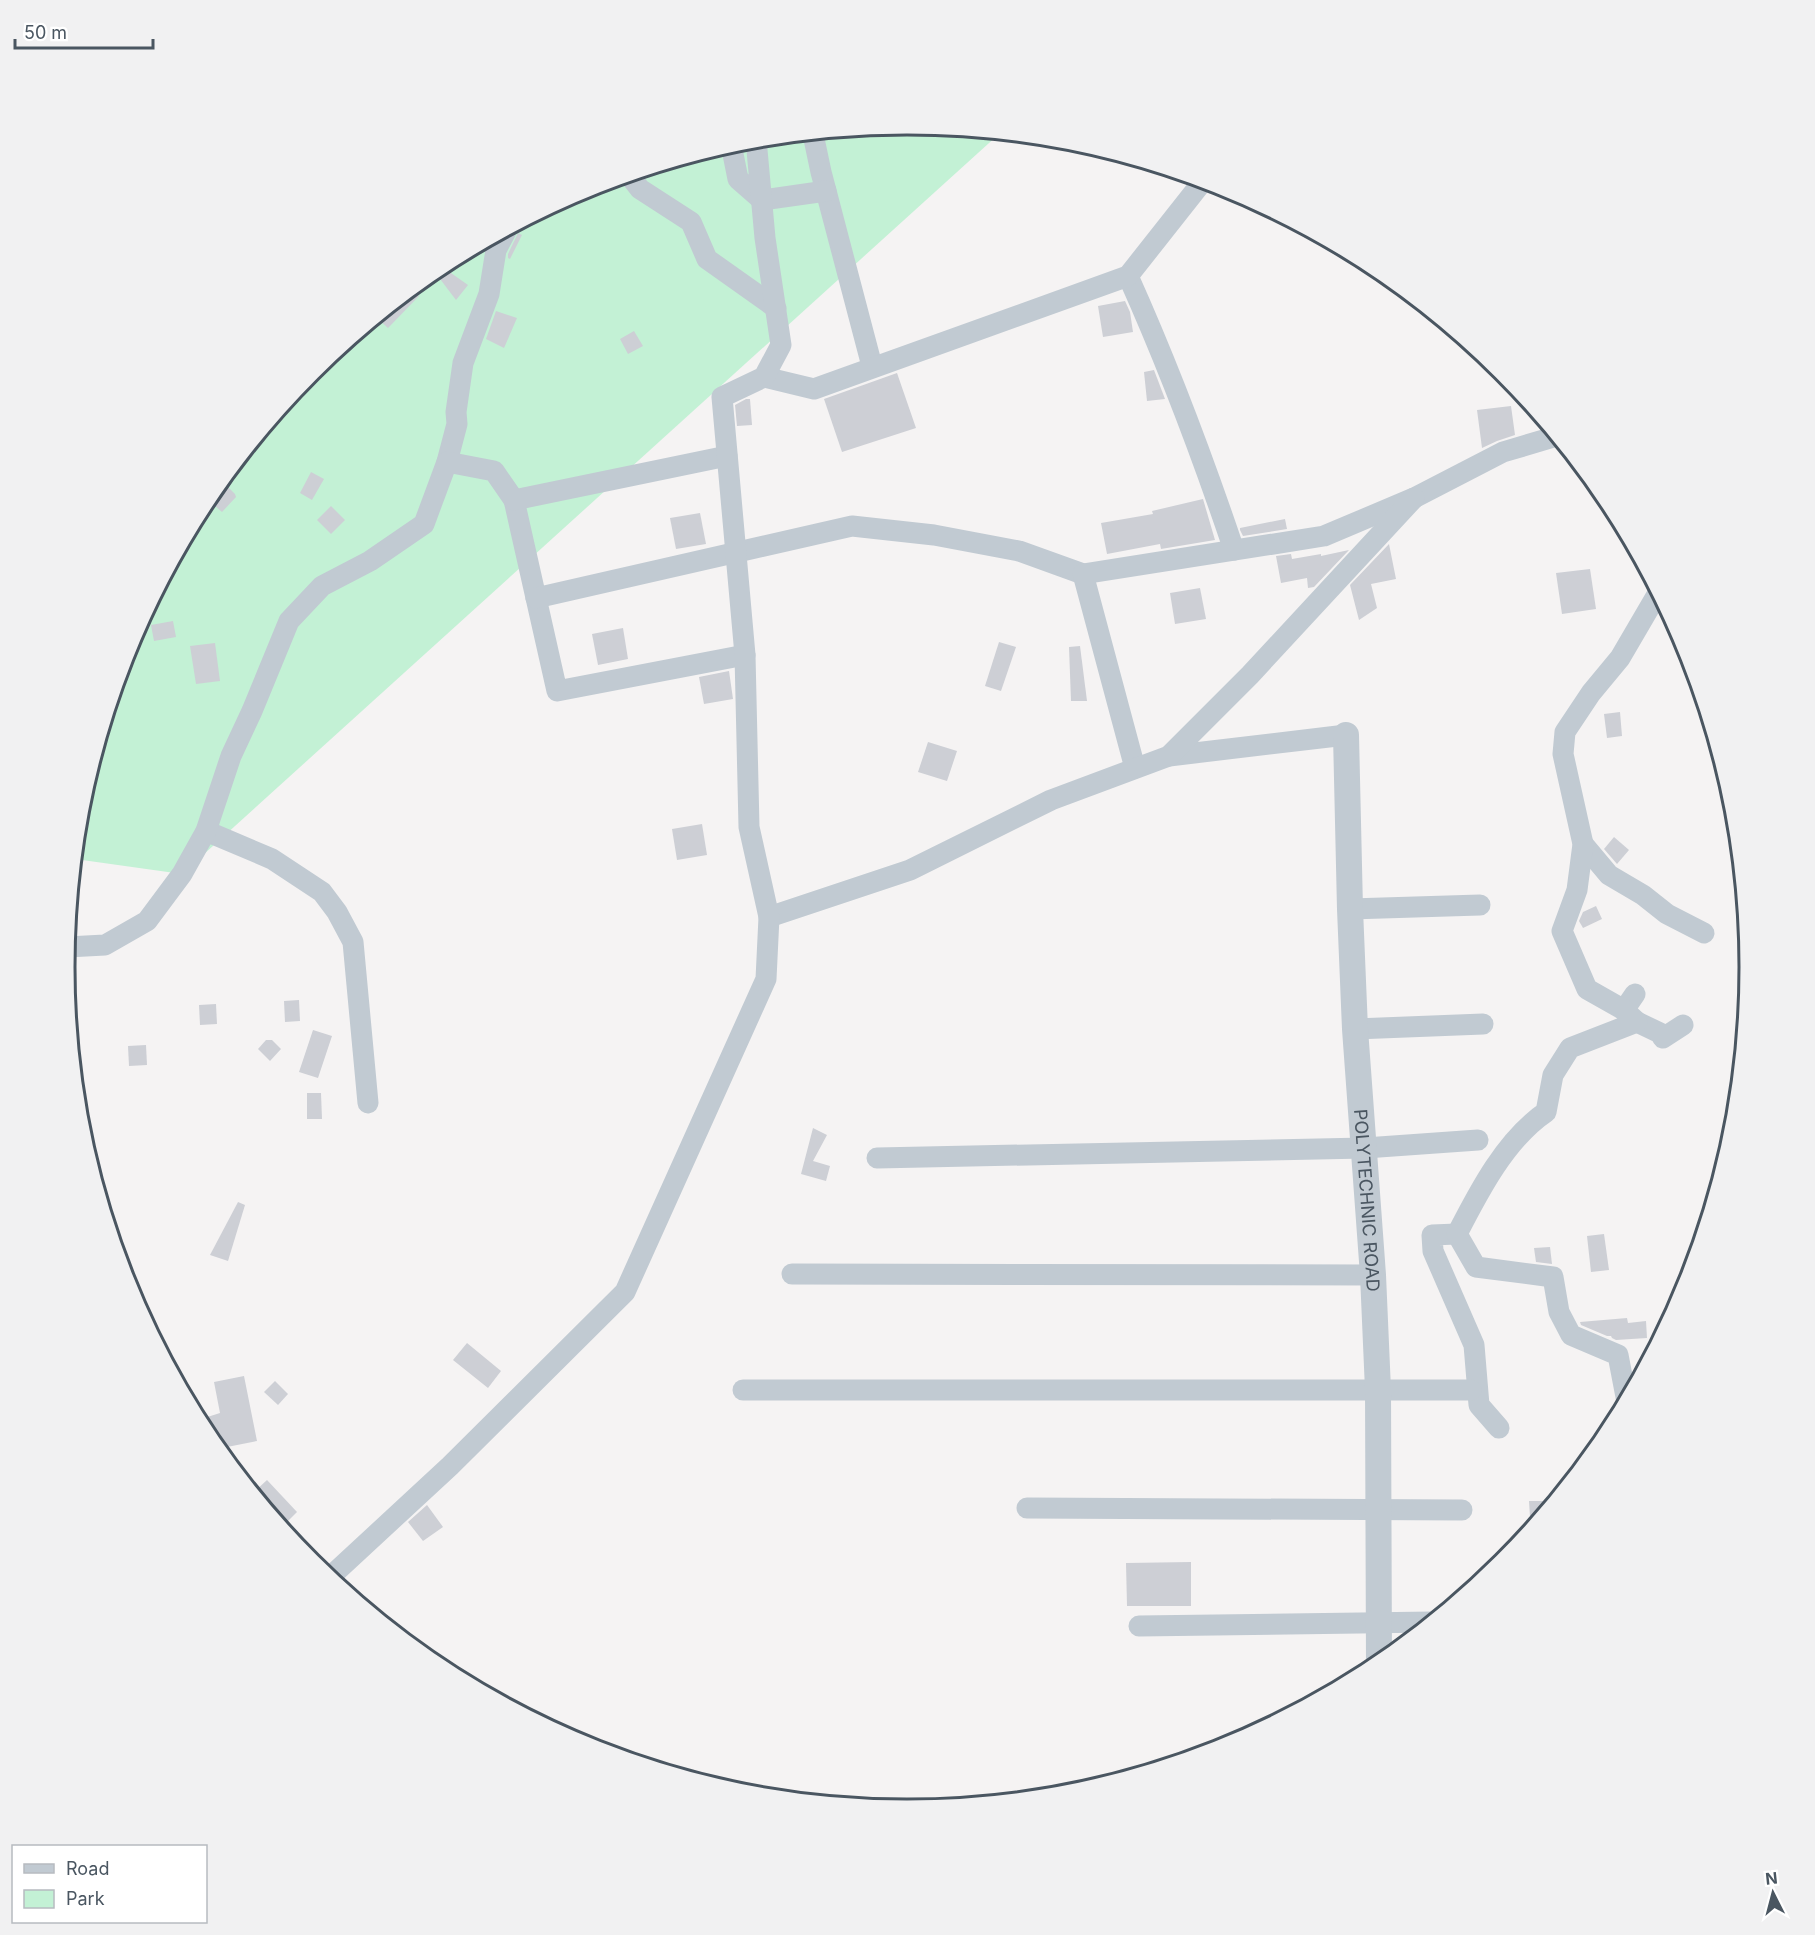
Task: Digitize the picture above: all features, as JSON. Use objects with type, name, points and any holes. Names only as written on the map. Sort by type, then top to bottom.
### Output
[{"type":"street","points":[[814,141],[872,366]]},
{"type":"street","points":[[336,1572],[450,1466],[625,1292],[766,978],[769,917],[749,827],[745,655],[722,397],[764,377],[781,345],[765,238],[757,149]]},
{"type":"street","points":[[733,154],[738,179],[762,200],[826,191]]},
{"type":"street","points":[[633,182],[639,189],[691,222],[707,259],[776,308]]},
{"type":"street","points":[[764,377],[814,388],[1128,276],[1198,188]]},
{"type":"street","points":[[76,946],[105,945],[147,921],[182,874],[206,831],[231,756],[289,621],[322,586],[370,561],[424,524],[447,462],[457,424],[456,412],[463,363],[489,294],[496,250],[500,242]]},
{"type":"street","points":[[1128,276],[1157,339],[1212,484],[1234,550]]},
{"type":"street","points":[[536,598],[852,526],[934,535],[1019,551],[1083,574],[1324,536],[1414,498],[1503,453],[1549,438]]},
{"type":"street","points":[[514,500],[727,456]]},
{"type":"street","points":[[447,462],[494,471],[514,500],[557,691],[745,655]]},
{"type":"street","points":[[1169,756],[1250,675],[1414,498]]},
{"type":"street","points":[[1083,574],[1134,768]]},
{"type":"street","points":[[1654,599],[1620,658],[1591,693],[1565,732],[1563,754],[1583,844],[1577,890],[1562,931],[1587,989],[1632,1009],[1663,1038],[1683,1025]]},
{"type":"street","points":[[769,917],[910,870],[1051,800],[1169,756],[1346,735]]},
{"type":"street","name":"POLYTECHNIC ROAD","points":[[1346,735],[1355,1029],[1365,1148],[1378,1390],[1379,1654]]},
{"type":"street","points":[[206,831],[272,859],[322,892],[337,912],[353,942],[368,1103]]},
{"type":"street","points":[[1583,844],[1609,875],[1643,895],[1667,914],[1704,933]]},
{"type":"street","points":[[1350,909],[1480,905]]},
{"type":"street","points":[[1457,1234],[1483,1185],[1528,1124],[1546,1112],[1553,1075],[1570,1048],[1632,1009]]},
{"type":"street","points":[[1355,1029],[1483,1024]]},
{"type":"street","points":[[877,1158],[1365,1148],[1478,1140]]},
{"type":"street","points":[[1457,1234],[1476,1267],[1553,1277],[1558,1312],[1571,1335],[1618,1354],[1625,1389]]},
{"type":"street","points":[[1457,1234],[1432,1235],[1433,1251],[1474,1345],[1479,1405],[1499,1428]]},
{"type":"street","points":[[792,1274],[1373,1275]]},
{"type":"street","points":[[743,1390],[1471,1390]]},
{"type":"street","points":[[1027,1508],[1462,1509]]},
{"type":"street","points":[[1138,1626],[1421,1622]]},
{"type":"green space","points":[[908,135],[993,140],[182,874],[82,860],[103,752],[119,700],[138,649],[161,599],[215,505],[282,419],[319,379],[359,342],[445,275],[491,247],[589,198],[640,179],[692,163],[799,142]]},
{"type":"building","points":[[518,233],[522,235],[510,259],[508,254]]},
{"type":"building","points":[[450,272],[468,285],[456,300],[440,279]]},
{"type":"building","points":[[418,295],[419,296],[388,328],[382,323]]},
{"type":"building","points":[[1125,301],[1130,312],[1133,332],[1103,337],[1098,306]]},
{"type":"building","points":[[496,311],[517,318],[504,348],[486,339]]},
{"type":"building","points":[[634,331],[643,346],[628,354],[620,339]]},
{"type":"building","points":[[1154,370],[1165,399],[1147,401],[1144,372]]},
{"type":"building","points":[[897,373],[916,428],[842,452],[824,399]]},
{"type":"building","points":[[750,399],[752,425],[737,426],[735,405]]},
{"type":"building","points":[[1511,406],[1515,435],[1482,448],[1477,410]]},
{"type":"building","points":[[311,472],[324,479],[312,500],[300,493]]},
{"type":"building","points":[[228,487],[236,497],[222,512],[215,506]]},
{"type":"building","points":[[1203,499],[1215,540],[1161,549],[1160,544],[1107,554],[1101,523],[1153,514],[1152,511]]},
{"type":"building","points":[[331,506],[345,520],[331,534],[317,520]]},
{"type":"building","points":[[700,513],[706,544],[676,549],[670,518]]},
{"type":"building","points":[[1285,519],[1287,529],[1243,536],[1240,530],[1240,528]]},
{"type":"building","points":[[1389,544],[1396,579],[1371,584],[1377,608],[1359,620],[1350,585]]},
{"type":"building","points":[[1349,550],[1314,587],[1308,588],[1307,578],[1281,583],[1276,556],[1291,554],[1292,559]]},
{"type":"building","points":[[1590,569],[1596,609],[1562,614],[1556,573]]},
{"type":"building","points":[[1200,588],[1206,619],[1175,624],[1170,593]]},
{"type":"building","points":[[173,621],[176,637],[154,641],[151,625]]},
{"type":"building","points":[[623,628],[628,659],[598,665],[592,634]]},
{"type":"building","points":[[999,642],[1016,647],[1001,691],[985,686]]},
{"type":"building","points":[[215,643],[220,681],[196,684],[190,646]]},
{"type":"building","points":[[1080,646],[1087,701],[1071,701],[1069,647]]},
{"type":"building","points":[[729,671],[733,699],[704,704],[699,677]]},
{"type":"building","points":[[1620,712],[1622,736],[1607,738],[1604,714]]},
{"type":"building","points":[[928,742],[957,751],[947,781],[918,772]]},
{"type":"building","points":[[702,824],[707,855],[677,860],[672,829]]},
{"type":"building","points":[[1614,837],[1629,850],[1617,864],[1604,849]]},
{"type":"building","points":[[1596,906],[1602,919],[1583,928],[1579,921],[1583,912]]},
{"type":"building","points":[[299,1000],[300,1021],[285,1022],[284,1001]]},
{"type":"building","points":[[216,1004],[217,1024],[200,1025],[199,1005]]},
{"type":"building","points":[[313,1030],[332,1036],[318,1078],[299,1072]]},
{"type":"building","points":[[266,1040],[272,1040],[281,1049],[270,1061],[258,1049]]},
{"type":"building","points":[[146,1045],[147,1065],[129,1066],[128,1046]]},
{"type":"building","points":[[307,1093],[321,1093],[322,1119],[307,1119]]},
{"type":"building","points":[[813,1128],[827,1135],[813,1161],[830,1166],[826,1181],[801,1174]]},
{"type":"building","points":[[238,1202],[245,1205],[228,1261],[210,1255]]},
{"type":"building","points":[[1604,1234],[1609,1270],[1591,1272],[1587,1236]]},
{"type":"building","points":[[1550,1247],[1552,1264],[1536,1262],[1534,1248]]},
{"type":"building","points":[[1627,1318],[1628,1323],[1646,1321],[1647,1338],[1616,1340],[1581,1325],[1580,1322]]},
{"type":"building","points":[[467,1343],[501,1371],[488,1388],[453,1360]]},
{"type":"building","points":[[244,1376],[257,1441],[227,1447],[207,1417],[220,1413],[214,1382]]},
{"type":"building","points":[[275,1381],[288,1394],[278,1405],[264,1392]]},
{"type":"building","points":[[267,1480],[297,1512],[287,1522],[259,1488]]},
{"type":"building","points":[[1529,1501],[1545,1501],[1532,1517],[1530,1517]]},
{"type":"building","points":[[427,1505],[443,1527],[423,1541],[408,1522]]},
{"type":"building","points":[[1191,1562],[1191,1606],[1127,1606],[1126,1563]]}]
